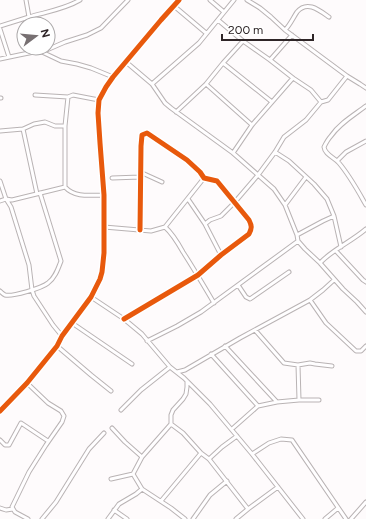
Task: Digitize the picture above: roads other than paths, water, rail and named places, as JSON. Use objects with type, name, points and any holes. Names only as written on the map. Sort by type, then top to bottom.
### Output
[{"type":"street","points":[[26,0],[29,16]]},
{"type":"street","points":[[33,16],[61,8],[80,0]]},
{"type":"street","points":[[56,46],[102,28],[126,0]]},
{"type":"street","points":[[0,411],[27,383],[57,346],[62,336],[91,297],[100,279],[104,253],[104,195],[98,113],[99,100],[113,77],[160,20],[179,0]]},
{"type":"street","points":[[210,0],[224,12]]},
{"type":"street","points":[[152,84],[194,48],[234,0]]},
{"type":"street","points":[[247,0],[260,8],[285,30],[347,76],[366,88]]},
{"type":"street","points":[[285,30],[290,25],[298,11],[306,5],[312,6],[329,17]]},
{"type":"street","points":[[174,6],[206,33]]},
{"type":"street","points":[[218,20],[243,41],[311,90],[321,102]]},
{"type":"street","points":[[0,26],[16,21]]},
{"type":"street","points":[[0,30],[9,57]]},
{"type":"street","points":[[270,60],[292,35]]},
{"type":"street","points":[[176,112],[206,84],[243,41]]},
{"type":"street","points":[[0,59],[16,56]]},
{"type":"street","points":[[50,56],[61,61],[91,68],[113,77]]},
{"type":"street","points":[[126,62],[152,84],[166,103],[176,112],[233,153],[274,189],[285,205],[298,235],[298,241],[366,312]]},
{"type":"street","points":[[223,63],[272,102]]},
{"type":"street","points":[[205,224],[210,220],[221,216],[234,203],[258,175],[284,137],[306,120],[321,102],[328,100],[347,76]]},
{"type":"street","points":[[233,153],[252,125],[293,78]]},
{"type":"street","points":[[206,84],[252,125]]},
{"type":"street","points":[[35,95],[68,97],[73,95],[99,100]]},
{"type":"street","points":[[68,97],[65,126],[66,188],[73,194],[104,195]]},
{"type":"street","points":[[366,106],[335,130],[324,147],[327,153],[337,161],[350,178],[366,206]]},
{"type":"street","points":[[0,131],[23,130],[34,124],[45,122],[55,126],[65,126]]},
{"type":"street","points":[[0,291],[6,295],[11,295],[41,287],[54,278],[61,261],[39,193],[23,130]]},
{"type":"street","points":[[124,319],[198,275],[249,234],[252,229],[252,225],[216,181],[204,178],[200,172],[187,160],[147,133],[142,135],[140,172],[140,230]]},
{"type":"street","points":[[337,161],[346,152],[366,142]]},
{"type":"street","points":[[275,152],[289,161],[314,184],[327,199],[334,216],[341,247]]},
{"type":"street","points":[[140,172],[162,182]]},
{"type":"street","points":[[112,178],[140,177]]},
{"type":"street","points":[[285,205],[306,177]]},
{"type":"street","points":[[104,227],[151,231],[165,227],[204,178]]},
{"type":"street","points":[[0,181],[6,199],[11,207],[29,265],[34,296],[62,336]]},
{"type":"street","points":[[0,201],[6,199],[12,200],[66,188]]},
{"type":"street","points":[[188,198],[205,224],[221,255]]},
{"type":"street","points":[[298,235],[334,216]]},
{"type":"street","points":[[165,227],[170,231],[214,303]]},
{"type":"street","points":[[320,263],[328,255],[366,230]]},
{"type":"street","points":[[147,341],[201,312],[298,241]]},
{"type":"street","points":[[336,251],[366,282]]},
{"type":"street","points":[[238,285],[246,298],[250,299],[289,272]]},
{"type":"street","points":[[177,372],[185,370],[225,346],[310,300],[334,280]]},
{"type":"street","points":[[91,297],[124,319],[142,334],[170,367],[184,378],[210,404],[232,429],[304,519]]},
{"type":"street","points":[[310,300],[326,323],[356,351],[361,351],[366,346]]},
{"type":"street","points":[[72,323],[132,364]]},
{"type":"street","points":[[255,330],[284,362],[298,365],[310,363],[332,366]]},
{"type":"street","points":[[57,346],[111,391]]},
{"type":"street","points":[[225,346],[277,402]]},
{"type":"street","points":[[211,354],[258,406]]},
{"type":"street","points":[[298,365],[299,400]]},
{"type":"street","points":[[121,410],[141,390],[170,367]]},
{"type":"street","points":[[184,378],[185,370]]},
{"type":"street","points":[[111,479],[133,474],[142,457],[171,424],[171,414],[186,394],[187,382]]},
{"type":"street","points":[[13,510],[12,507],[29,472],[62,422],[64,416],[61,411],[48,403],[27,383]]},
{"type":"street","points":[[232,429],[258,406],[277,402],[319,400]]},
{"type":"street","points":[[0,440],[5,445],[9,445],[22,423],[48,442]]},
{"type":"street","points":[[171,424],[183,433],[201,453],[209,459],[248,509]]},
{"type":"street","points":[[112,428],[124,442],[142,457]]},
{"type":"street","points":[[42,519],[56,502],[89,449],[104,433]]},
{"type":"street","points":[[209,459],[237,436]]},
{"type":"street","points":[[252,454],[269,443],[281,439],[292,440],[346,519]]},
{"type":"street","points":[[160,501],[201,453]]},
{"type":"street","points":[[133,474],[142,489],[185,519]]},
{"type":"street","points":[[193,519],[210,495],[227,481]]},
{"type":"street","points":[[236,519],[278,487]]},
{"type":"street","points":[[108,519],[119,504],[142,489]]},
{"type":"street","points":[[351,519],[366,502]]},
{"type":"street","points":[[0,508],[13,510],[28,519]]},
{"type":"street","points":[[325,519],[338,508]]},
{"type":"street","points":[[114,510],[127,519]]}]
